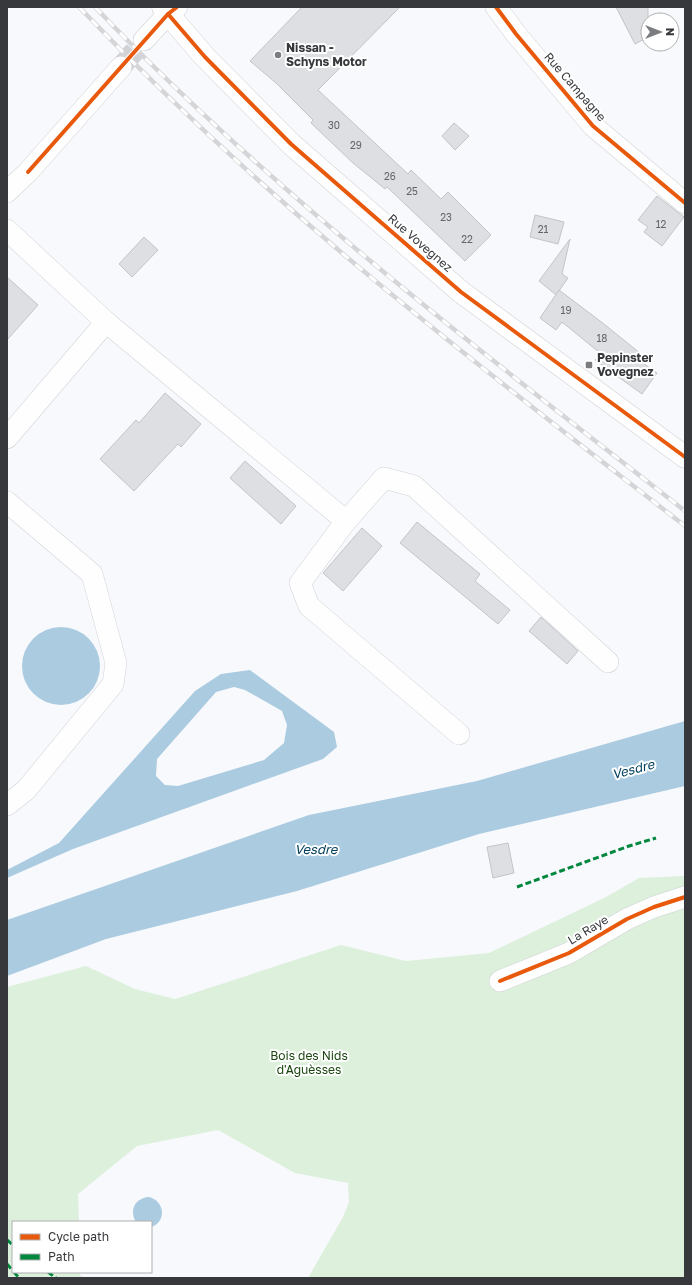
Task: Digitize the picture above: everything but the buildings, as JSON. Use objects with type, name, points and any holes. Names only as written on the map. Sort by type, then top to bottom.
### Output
[{"type":"main road","name":"Rue Vovegnez","points":[[169,9],[210,63],[291,144],[461,292],[685,457]]},
{"type":"street","name":"Rue Campagne","points":[[496,7],[516,34],[594,126],[685,203]]},
{"type":"street","points":[[144,40],[169,9]]},
{"type":"street","points":[[7,192],[28,172],[121,67]]},
{"type":"street","points":[[7,230],[106,322],[346,521]]},
{"type":"street","points":[[7,438],[106,322]]},
{"type":"street","points":[[459,734],[309,606],[300,583],[346,521],[384,478],[414,486],[608,662]]},
{"type":"street","points":[[7,502],[92,574],[116,663],[113,684],[26,790],[7,805]]},
{"type":"street","name":"La Raye","points":[[500,981],[569,953],[627,919],[654,907],[685,897]]},
{"type":"green space","name":"Bois des Nids d'Aguèsses","points":[[685,876],[685,1278],[308,1278],[343,1217],[349,1202],[348,1183],[295,1173],[218,1130],[137,1146],[78,1194],[79,1221],[12,1221],[12,1273],[80,1273],[80,1275],[84,1278],[7,1278],[7,987],[86,966],[135,989],[175,999],[341,945],[406,961],[489,953],[606,897],[639,878]]},
{"type":"water","points":[[53,627],[69,627],[83,633],[94,644],[100,658],[100,674],[94,688],[83,699],[69,705],[53,705],[39,699],[28,688],[22,674],[22,658],[28,644],[39,633]]},
{"type":"water","points":[[250,670],[334,732],[337,747],[323,759],[73,849],[7,878],[7,870],[59,843],[195,691],[221,674]],"holes":[[[234,687],[245,690],[282,711],[287,725],[284,743],[264,760],[178,786],[165,785],[156,776],[157,759],[216,692]]]},
{"type":"water","name":"Vesdre","points":[[685,721],[685,786],[479,834],[297,891],[106,939],[7,976],[7,920],[309,815],[477,781]]},
{"type":"water","points":[[149,1197],[154,1199],[161,1207],[162,1216],[160,1221],[152,1226],[152,1221],[136,1221],[134,1218],[133,1209],[135,1205],[144,1198]]},
{"type":"tunnel","points":[[121,67],[144,40]]},
{"type":"railway","points":[[79,7],[159,88],[243,166],[329,242],[483,368],[685,526]]},
{"type":"railway","points":[[95,7],[163,76],[234,143],[307,207],[456,331],[685,511]]},
{"type":"marked path","points":[[517,887],[629,846],[656,838]]},
{"type":"marked path","points":[[7,1240],[12,1244]]},
{"type":"marked path","points":[[7,1264],[12,1270]]},
{"type":"marked path","points":[[15,1273],[19,1278]]},
{"type":"marked path","points":[[49,1273],[56,1278]]},
{"type":"cycle path","points":[[28,172],[168,14],[177,7]]},
{"type":"cycle path","points":[[496,7],[516,34],[593,126],[685,203]]},
{"type":"cycle path","points":[[168,14],[205,57],[291,144],[461,292],[685,457]]},
{"type":"cycle path","points":[[500,981],[569,953],[627,919],[654,907],[685,897]]},
{"type":"place","name":"Nissan - Schyns Motor","points":[[278,55]]},
{"type":"place","name":"Pepinster Vovegnez","points":[[589,365]]}]
